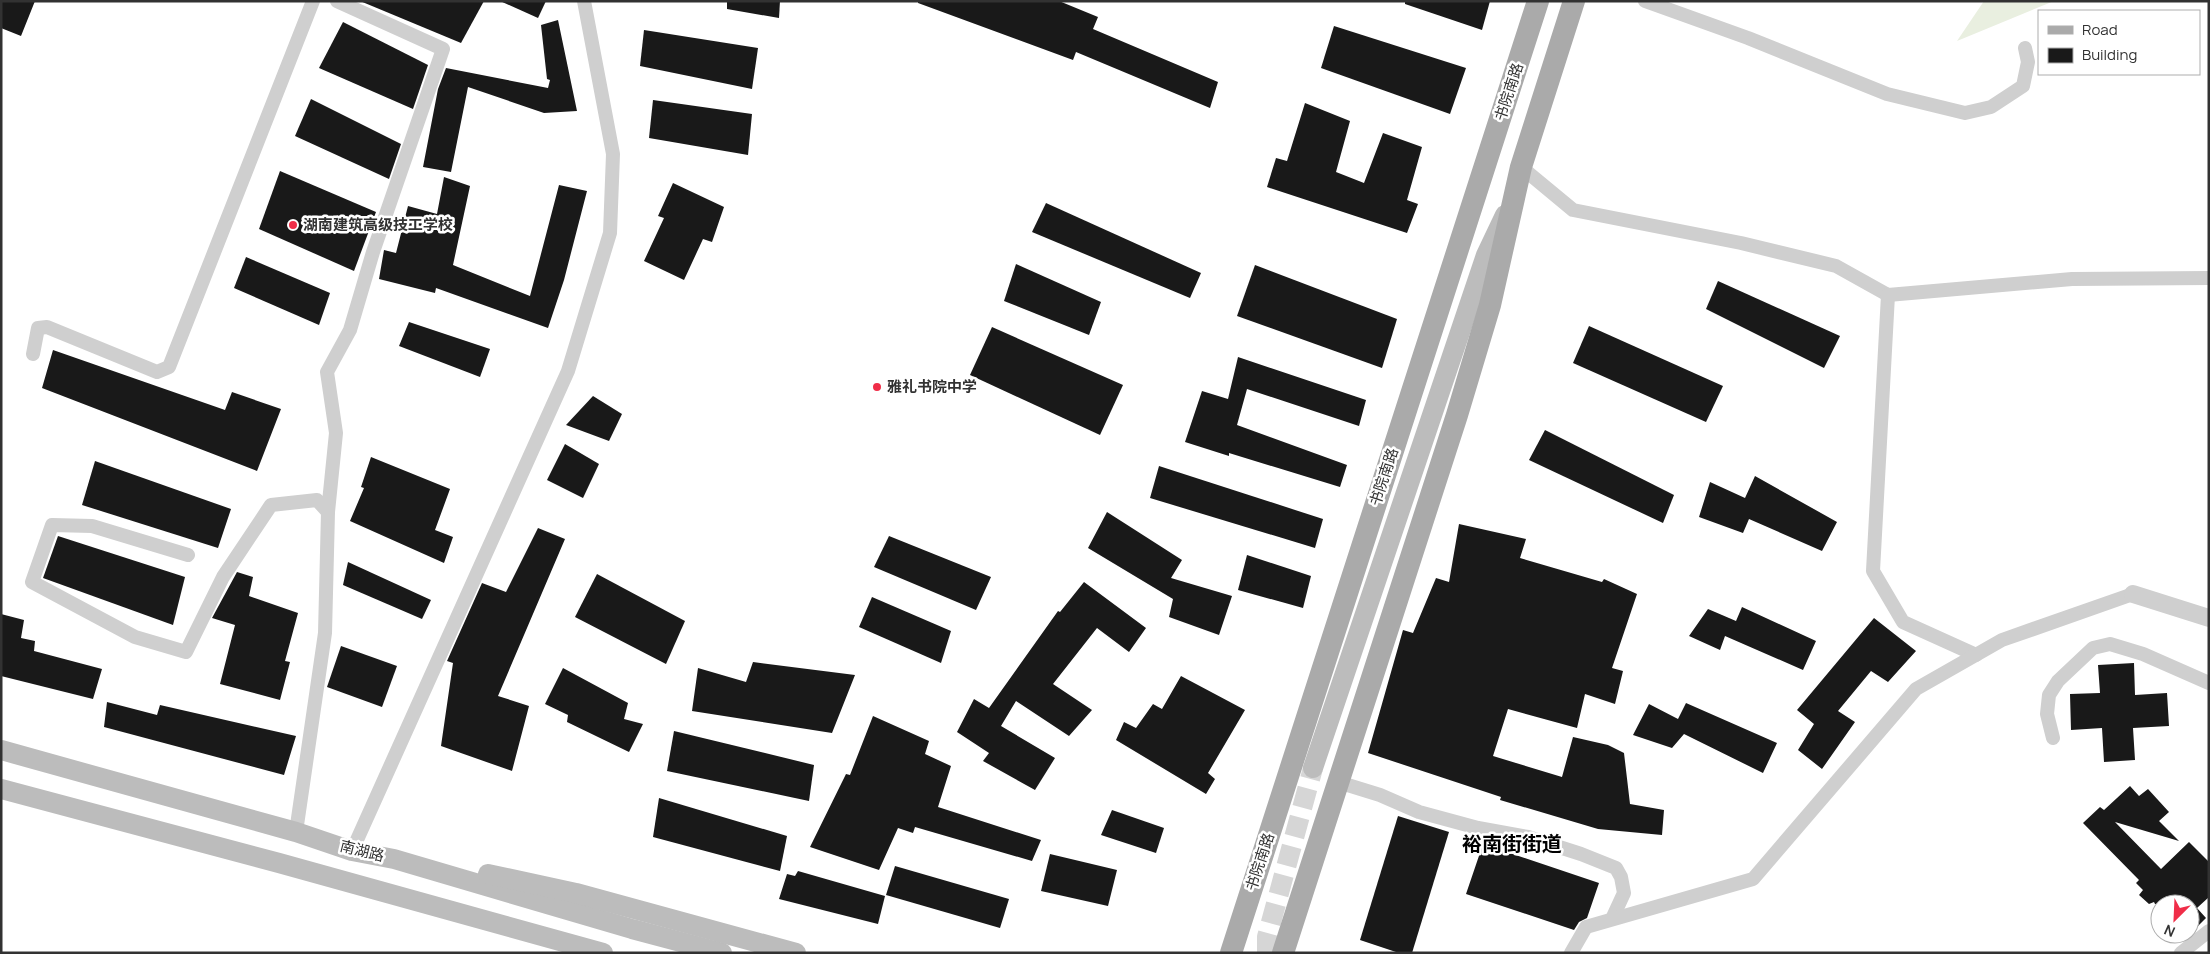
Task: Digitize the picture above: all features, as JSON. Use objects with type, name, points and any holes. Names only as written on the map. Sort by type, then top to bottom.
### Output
[{"type":"main road","name":"书院南路","points":[[1231,953],[1538,1]]},
{"type":"main road","points":[[1283,953],[1460,406],[1490,305],[1512,200],[1521,168],[1574,1]]},
{"type":"main road","points":[[1313,768],[1486,255],[1512,200]]},
{"type":"main road","name":"南湖路","points":[[1,750],[296,832],[352,851],[394,859],[632,929],[722,953]]},
{"type":"main road","points":[[1,789],[269,860],[603,953]]},
{"type":"main road","points":[[394,859],[454,867],[576,893],[796,953]]},
{"type":"street","points":[[33,354],[38,328],[47,327],[157,372],[169,367],[313,1]]},
{"type":"street","points":[[296,832],[326,633],[328,512],[336,432],[327,372],[350,330],[373,252],[443,49],[337,1]]},
{"type":"street","points":[[352,851],[568,371],[610,233],[613,154],[584,1]]},
{"type":"street","points":[[1646,1],[1748,38],[1887,94],[1965,113],[1991,107],[2023,86],[2028,62],[2025,48]]},
{"type":"street","points":[[1521,168],[1573,210],[1741,243],[1836,266],[1888,295],[2072,279],[2209,278]]},
{"type":"street","points":[[1888,295],[1873,571],[1903,622],[1976,655]]},
{"type":"street","points":[[188,555],[92,526],[52,525],[32,582],[135,637],[186,652],[223,577],[271,505],[317,500],[328,512]]},
{"type":"street","points":[[1571,953],[1586,927],[1753,879],[1916,689],[2002,640],[2133,594],[2209,618]]},
{"type":"street","points":[[2053,738],[2047,714],[2049,695],[2058,681],[2093,648],[2110,644],[2143,654],[2209,683]]},
{"type":"street","points":[[1338,782],[1380,795],[1419,812],[1478,828],[1528,837],[1581,854],[1616,868],[1621,877],[1624,893],[1612,919]]},
{"type":"street","points":[[2181,953],[2209,931]]},
{"type":"green space","points":[[1984,1],[2054,1],[1957,41]]},
{"type":"building","points":[[1,1],[35,1],[21,36],[1,28]]},
{"type":"building","points":[[360,1],[484,1],[461,43]]},
{"type":"building","points":[[500,1],[546,1],[538,18]]},
{"type":"building","points":[[727,1],[780,1],[779,18],[727,9]]},
{"type":"building","points":[[918,1],[1059,1],[1098,17],[1093,29],[1218,82],[1210,108],[1076,52],[1073,60],[918,3]]},
{"type":"building","points":[[1405,1],[1490,1],[1482,30],[1405,4]]},
{"type":"building","points":[[558,20],[577,111],[544,113],[468,87],[451,172],[423,167],[438,89],[446,68],[548,88],[550,80],[547,79],[541,25]]},
{"type":"building","points":[[343,22],[428,65],[413,109],[319,68]]},
{"type":"building","points":[[1334,26],[1466,68],[1450,114],[1321,68]]},
{"type":"building","points":[[644,30],[758,48],[752,89],[640,66]]},
{"type":"building","points":[[311,99],[401,144],[389,179],[295,136]]},
{"type":"building","points":[[653,100],[752,114],[748,155],[649,138]]},
{"type":"building","points":[[1305,103],[1350,121],[1336,172],[1364,183],[1383,133],[1422,147],[1407,200],[1418,204],[1407,233],[1267,187],[1276,158],[1287,161]]},
{"type":"building","points":[[280,171],[376,212],[354,271],[259,229]]},
{"type":"building","points":[[444,177],[470,186],[453,265],[530,296],[559,185],[587,191],[564,280],[548,328],[436,288],[435,293],[379,279],[384,250],[396,253],[408,206],[437,214]]},
{"type":"building","points":[[673,183],[724,207],[712,242],[703,239],[684,280],[644,261],[664,218],[658,216]]},
{"type":"building","points":[[1046,203],[1201,273],[1190,298],[1032,232]]},
{"type":"building","points":[[246,257],[330,293],[319,325],[234,288]]},
{"type":"building","points":[[1016,264],[1101,302],[1089,335],[1004,301]]},
{"type":"building","points":[[1255,265],[1397,319],[1382,368],[1237,316]]},
{"type":"building","points":[[1718,281],[1840,336],[1824,368],[1706,309]]},
{"type":"building","points":[[409,322],[490,349],[480,377],[399,346]]},
{"type":"building","points":[[1589,326],[1723,386],[1706,422],[1573,363]]},
{"type":"building","points":[[992,327],[1123,385],[1100,435],[970,375]]},
{"type":"building","points":[[53,350],[225,410],[232,392],[281,409],[257,471],[42,388]]},
{"type":"building","points":[[1238,357],[1366,400],[1359,426],[1247,389],[1237,425],[1347,465],[1340,487],[1229,453],[1229,456],[1185,442],[1202,391],[1228,399]]},
{"type":"building","points":[[593,396],[622,414],[609,441],[566,425]]},
{"type":"building","points":[[1545,430],[1674,495],[1663,523],[1529,460]]},
{"type":"building","points":[[565,444],[599,464],[583,498],[547,480]]},
{"type":"building","points":[[371,457],[450,489],[435,530],[453,537],[444,563],[350,521],[364,488],[361,487]]},
{"type":"building","points":[[95,461],[231,509],[218,548],[82,505]]},
{"type":"building","points":[[1159,466],[1323,519],[1315,548],[1150,498]]},
{"type":"building","points":[[1755,476],[1837,522],[1822,551],[1749,519],[1743,533],[1699,517],[1710,482],[1745,498]]},
{"type":"building","points":[[1107,512],[1182,560],[1171,578],[1232,596],[1219,635],[1169,617],[1173,599],[1088,548]]},
{"type":"building","points":[[1459,524],[1526,539],[1520,558],[1602,582],[1604,579],[1637,594],[1612,668],[1623,671],[1615,704],[1585,694],[1577,728],[1508,709],[1493,756],[1562,777],[1573,737],[1608,745],[1624,753],[1630,804],[1664,810],[1662,835],[1598,829],[1500,800],[1501,797],[1368,753],[1403,630],[1413,633],[1436,578],[1449,582]]},
{"type":"building","points":[[538,528],[565,539],[498,696],[529,706],[512,771],[441,746],[453,663],[447,661],[482,583],[506,592]]},
{"type":"building","points":[[58,536],[185,577],[173,625],[43,578]]},
{"type":"building","points":[[889,536],[991,577],[976,610],[874,567]]},
{"type":"building","points":[[1247,555],[1311,576],[1303,608],[1238,590]]},
{"type":"building","points":[[348,562],[431,600],[422,619],[343,585]]},
{"type":"building","points":[[237,572],[253,577],[249,596],[298,613],[285,661],[290,662],[280,700],[220,684],[235,625],[212,618]]},
{"type":"building","points":[[597,574],[685,621],[666,664],[575,617]]},
{"type":"building","points":[[1084,582],[1146,628],[1129,652],[1097,628],[1053,684],[1092,710],[1069,736],[1016,701],[1001,726],[1055,758],[1035,790],[983,761],[989,753],[957,732],[974,699],[989,708],[1058,611],[1060,612]]},
{"type":"building","points":[[872,597],[951,631],[941,663],[859,627]]},
{"type":"building","points":[[1742,607],[1816,641],[1803,670],[1725,636],[1720,650],[1689,636],[1708,609],[1736,621]]},
{"type":"building","points":[[1,614],[24,620],[21,638],[35,641],[34,651],[102,669],[93,699],[1,676]]},
{"type":"building","points":[[1874,618],[1916,651],[1888,682],[1871,671],[1838,711],[1855,722],[1822,769],[1798,750],[1814,724],[1797,710]]},
{"type":"building","points":[[341,646],[397,666],[382,707],[327,687]]},
{"type":"building","points":[[753,662],[855,675],[832,733],[692,711],[698,668],[746,682]]},
{"type":"building","points":[[2134,663],[2135,695],[2167,693],[2169,726],[2133,728],[2135,760],[2104,762],[2102,728],[2071,730],[2070,694],[2100,693],[2098,665]]},
{"type":"building","points":[[563,668],[628,703],[624,719],[643,724],[629,752],[567,722],[568,715],[545,704]]},
{"type":"building","points":[[1181,676],[1245,710],[1208,773],[1215,779],[1206,794],[1116,740],[1124,722],[1136,728],[1153,704],[1162,709]]},
{"type":"building","points":[[107,702],[157,715],[160,705],[296,736],[284,775],[104,727]]},
{"type":"building","points":[[1686,703],[1777,743],[1763,773],[1684,734],[1672,748],[1633,735],[1649,704],[1678,719]]},
{"type":"building","points":[[873,716],[929,741],[925,754],[951,766],[938,807],[1041,840],[1032,861],[915,827],[913,833],[898,828],[879,870],[810,847],[846,774],[850,775]]},
{"type":"building","points":[[674,731],[814,765],[809,801],[667,771]]},
{"type":"building","points":[[2130,786],[2139,796],[2148,789],[2169,812],[2159,821],[2179,841],[2115,822],[2161,869],[2189,842],[2209,862],[2209,897],[2200,905],[2200,894],[2150,894],[2149,904],[2139,895],[2143,890],[2136,883],[2139,880],[2083,823],[2100,807],[2104,810]]},
{"type":"building","points":[[659,798],[787,836],[780,871],[653,837]]},
{"type":"building","points":[[1112,810],[1164,828],[1156,853],[1101,835]]},
{"type":"building","points":[[1398,816],[1449,832],[1412,953],[1399,953],[1360,940]]},
{"type":"building","points":[[1483,844],[1599,883],[1587,918],[1579,922],[1574,930],[1466,894]]},
{"type":"building","points":[[1050,854],[1117,870],[1108,906],[1041,891]]},
{"type":"building","points":[[895,866],[1009,899],[1000,928],[886,895]]},
{"type":"building","points":[[798,871],[885,896],[878,924],[779,899],[787,874],[795,876]]},
{"type":"building","points":[[2200,911],[2206,918],[2200,924]]},
{"type":"tunnel","points":[[1267,953],[1267,937],[1313,768]]},
{"type":"place","name":"湖南建筑高级技工学校","points":[[293,225]]},
{"type":"place","name":"雅礼书院中学","points":[[877,387]]},
{"type":"district","name":"裕南街街道","points":[[1512,844]]}]
